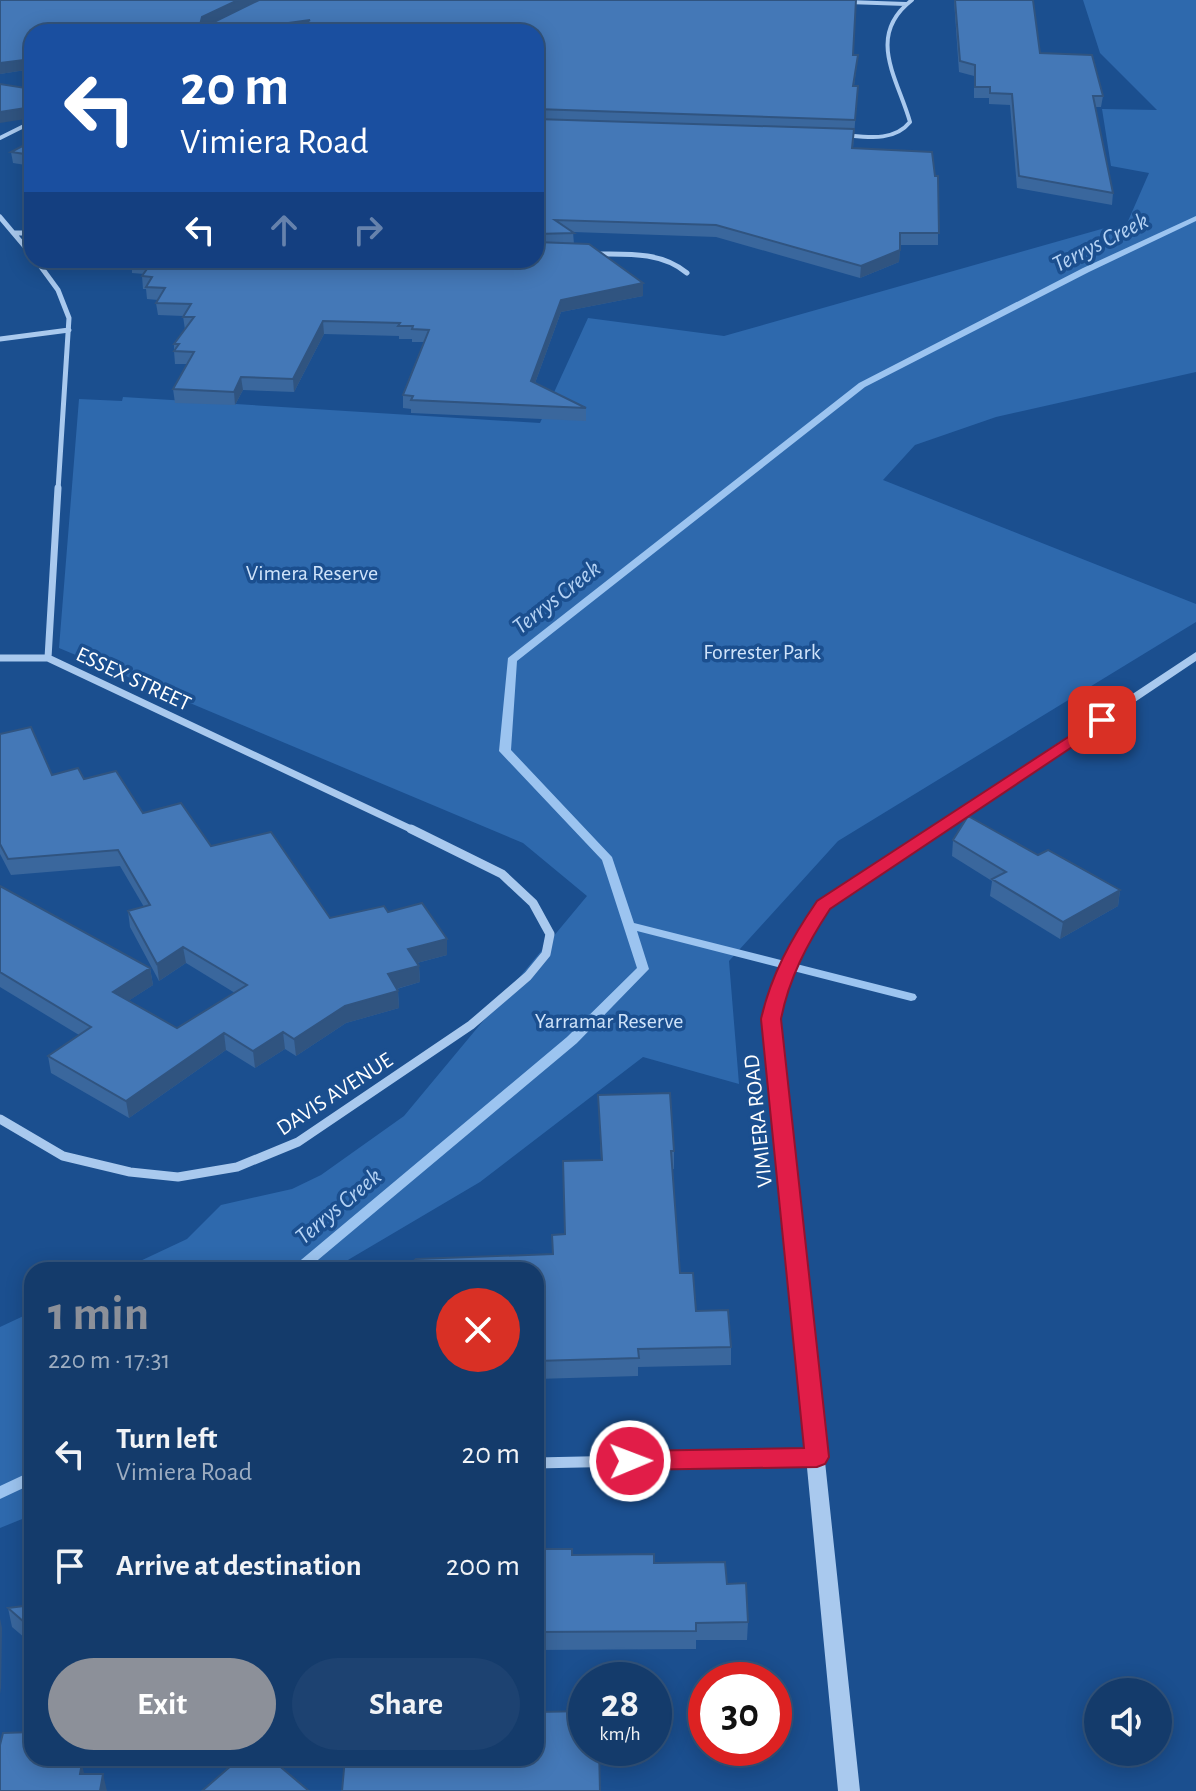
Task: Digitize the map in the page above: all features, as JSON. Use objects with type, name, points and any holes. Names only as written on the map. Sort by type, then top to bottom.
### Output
[{"type":"street","points":[[843,2],[909,2]]},
{"type":"street","points":[[836,135],[901,133],[910,122],[885,53],[884,40],[909,2]]},
{"type":"street","points":[[0,138],[24,126]]},
{"type":"street","points":[[0,217],[24,245]]},
{"type":"street","points":[[14,233],[24,233]]},
{"type":"street","points":[[581,253],[652,257],[672,262],[687,273]]},
{"type":"street","name":"ESSEX STREET","points":[[41,268],[66,305],[69,330],[48,658],[347,797],[502,874],[533,903],[550,934]]},
{"type":"street","points":[[0,339],[69,330]]},
{"type":"street","name":"VIMIERA ROAD","points":[[849,1791],[771,1019],[776,994],[797,945],[823,905],[1196,656]]},
{"type":"street","points":[[0,658],[48,658]]},
{"type":"street","name":"DAVIS AVENUE","points":[[0,1119],[63,1156],[130,1172],[178,1177],[237,1167],[298,1142],[471,1025],[528,976],[546,954],[550,934]]},
{"type":"street","points":[[544,1463],[817,1457]]},
{"type":"green space","points":[[1083,0],[1196,0],[1196,372],[996,417],[915,445],[883,480],[1196,604],[1196,622],[838,841],[729,961],[739,1084],[643,1057],[480,1182],[345,1262],[138,1262],[187,1239],[221,1205],[292,1189],[321,1175],[404,1116],[587,896],[523,843],[59,648],[79,399],[122,401],[123,397],[540,423],[588,318],[724,336],[1105,228],[1125,228],[1149,173],[1111,166],[1102,109],[1157,110],[1100,53]]},
{"type":"green space","points":[[24,1316],[24,1518],[0,1528],[0,1327]]},
{"type":"building","points":[[0,0],[238,0],[202,17],[200,24],[24,24],[24,60],[0,63]]},
{"type":"building","points":[[259,0],[856,0],[853,55],[858,55],[853,86],[858,86],[855,120],[544,109],[544,24],[303,24],[310,20],[281,24],[210,24]]},
{"type":"building","points":[[955,0],[1033,0],[1040,53],[1092,55],[1103,96],[1093,96],[1113,193],[1019,176],[1012,94],[990,93],[990,87],[975,87],[975,65],[960,61]]},
{"type":"building","points":[[0,84],[24,88],[24,108],[0,112]]},
{"type":"building","points":[[544,119],[854,129],[852,148],[932,152],[935,176],[938,176],[939,233],[900,233],[900,250],[861,266],[716,225],[555,220],[574,233],[544,234]]},
{"type":"building","points":[[24,145],[24,154],[11,152]]},
{"type":"building","points":[[544,242],[589,244],[643,283],[561,300],[531,381],[586,408],[411,400],[413,396],[403,395],[429,330],[398,326],[400,323],[323,321],[293,379],[241,377],[234,392],[173,389],[194,352],[174,351],[179,344],[174,344],[194,317],[183,317],[191,304],[156,303],[165,288],[146,287],[152,277],[142,276],[148,268],[544,268]]},
{"type":"building","points":[[31,727],[52,775],[78,768],[84,779],[116,771],[143,813],[181,803],[211,846],[271,832],[330,918],[384,906],[388,912],[422,903],[447,939],[408,949],[419,966],[388,974],[398,991],[345,1006],[294,1039],[283,1032],[253,1051],[224,1033],[126,1101],[48,1056],[91,1027],[0,972],[0,886],[150,968],[113,992],[177,1028],[247,985],[183,947],[157,964],[128,911],[150,905],[118,850],[8,859],[0,844],[0,734]]},
{"type":"building","points":[[968,816],[1038,855],[1048,850],[1120,890],[1063,922],[992,879],[1006,872],[953,840]]},
{"type":"building","points":[[670,1093],[680,1273],[693,1273],[696,1311],[728,1310],[731,1347],[638,1349],[639,1358],[544,1361],[544,1262],[412,1262],[416,1259],[553,1254],[552,1235],[565,1234],[563,1161],[602,1160],[598,1095]]},
{"type":"building","points":[[544,1549],[572,1549],[572,1555],[654,1554],[654,1563],[725,1562],[727,1584],[746,1583],[748,1622],[696,1623],[696,1631],[544,1632]]},
{"type":"building","points":[[24,1606],[24,1622],[8,1608]]},
{"type":"building","points":[[568,1711],[568,1766],[599,1766],[600,1791],[342,1791],[344,1766],[544,1766],[544,1712]]},
{"type":"building","points":[[24,1732],[24,1766],[81,1766],[80,1774],[103,1774],[100,1791],[0,1791],[3,1733]]},
{"type":"building","points":[[231,1766],[279,1766],[309,1791],[202,1791]]},
{"type":"waterway","name":"Terrys Creek","points":[[629,925],[608,859],[505,751],[512,660],[862,385],[1086,270],[1196,218]]},
{"type":"waterway","name":"Terrys Creek","points":[[306,1262],[572,1040],[643,969],[629,925]]},
{"type":"waterway","points":[[629,925],[911,997]]},
{"type":"waterway","name":"Terrys Creek","points":[[0,1493],[24,1481]]},
{"type":"route","points":[[630,1461],[817,1457],[771,1019],[776,994],[797,945],[823,905],[1102,720]]},
{"type":"park label","name":"Vimera Reserve","points":[[312,572]]},
{"type":"park label","name":"Forrester Park","points":[[762,651]]},
{"type":"park label","name":"Yarramar Reserve","points":[[609,1020]]}]
